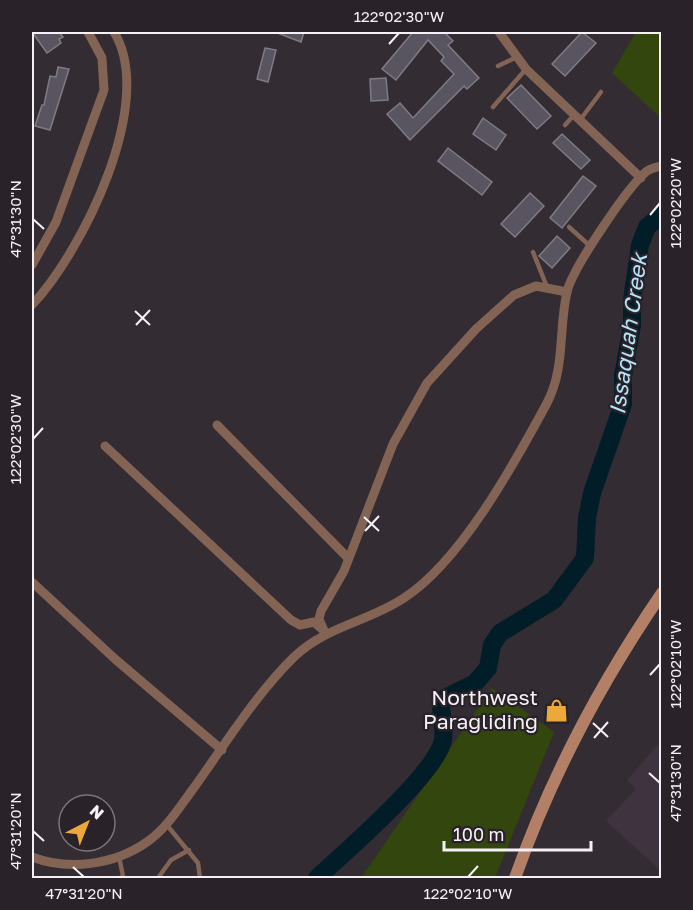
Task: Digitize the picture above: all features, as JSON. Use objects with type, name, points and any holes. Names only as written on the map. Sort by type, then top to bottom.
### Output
[{"type":"main road","points":[[515,879],[544,801],[585,718],[662,593]]},
{"type":"street","points":[[32,265],[56,222],[104,90],[105,74],[102,58],[88,32]]},
{"type":"street","points":[[32,305],[48,287],[88,221],[122,134],[127,103],[126,76],[122,44],[114,32]]},
{"type":"street","points":[[499,32],[526,69],[641,178]]},
{"type":"street","points":[[32,857],[70,865],[104,861],[119,857],[149,841],[166,824],[283,668],[307,645],[325,633],[382,611],[405,598],[439,569],[495,490],[553,392],[561,364],[567,291],[574,272],[590,246],[641,178],[652,169],[662,166]]},
{"type":"street","points":[[325,633],[319,616],[348,558],[393,444],[427,383],[442,364],[497,308],[526,288],[547,287],[567,291]]},
{"type":"street","points":[[217,425],[348,558]]},
{"type":"street","points":[[105,446],[291,620],[300,625],[315,622],[325,633]]},
{"type":"street","points":[[32,582],[115,660],[222,750]]},
{"type":"lane","points":[[498,66],[517,57]]},
{"type":"lane","points":[[493,107],[526,69]]},
{"type":"lane","points":[[564,125],[577,118],[601,92]]},
{"type":"lane","points":[[569,227],[590,246]]},
{"type":"lane","points":[[533,252],[547,287]]},
{"type":"lane","points":[[166,824],[198,863],[200,879]]},
{"type":"lane","points":[[158,879],[171,860],[189,850]]},
{"type":"lane","points":[[119,857],[123,876],[120,879]]},
{"type":"shaded area","points":[[661,741],[661,871],[606,821],[636,789],[627,780]]},
{"type":"green space","points":[[636,32],[661,32],[661,118],[612,73]]},
{"type":"green space","points":[[492,688],[554,732],[495,878],[361,878]]},
{"type":"building","points":[[32,32],[59,32],[63,37],[59,39],[61,43],[47,53]]},
{"type":"building","points":[[275,32],[304,32],[301,42]]},
{"type":"building","points":[[413,32],[444,32],[453,41],[448,45],[479,78],[467,89],[464,86],[410,140],[387,114],[400,103],[413,118],[454,74],[441,61],[444,57],[428,40],[396,80],[382,69]]},
{"type":"building","points":[[582,32],[596,43],[565,76],[552,64]]},
{"type":"building","points":[[265,48],[276,50],[268,82],[257,79]]},
{"type":"building","points":[[58,67],[69,69],[50,130],[35,126],[42,105],[44,105],[50,76],[56,77]]},
{"type":"building","points":[[386,78],[388,100],[371,101],[370,79]]},
{"type":"building","points":[[521,85],[551,116],[537,129],[507,98]]},
{"type":"building","points":[[483,118],[506,135],[496,150],[473,134]]},
{"type":"building","points":[[562,134],[590,160],[581,169],[553,143]]},
{"type":"building","points":[[448,148],[492,182],[482,195],[438,161]]},
{"type":"building","points":[[583,176],[596,186],[562,228],[550,218]]},
{"type":"building","points":[[530,193],[544,206],[515,237],[501,224]]},
{"type":"building","points":[[557,236],[570,248],[552,268],[539,256]]},
{"type":"waterway","name":"Issaquah Creek","points":[[317,878],[388,812],[437,755],[443,740],[441,703],[445,698],[475,683],[488,668],[492,645],[500,633],[554,600],[585,558],[587,518],[592,493],[623,404],[623,376],[632,325],[632,300],[640,245],[647,227],[662,214]]},
{"type":"place","name":"Northwest Paragliding","points":[[556,710]]}]
